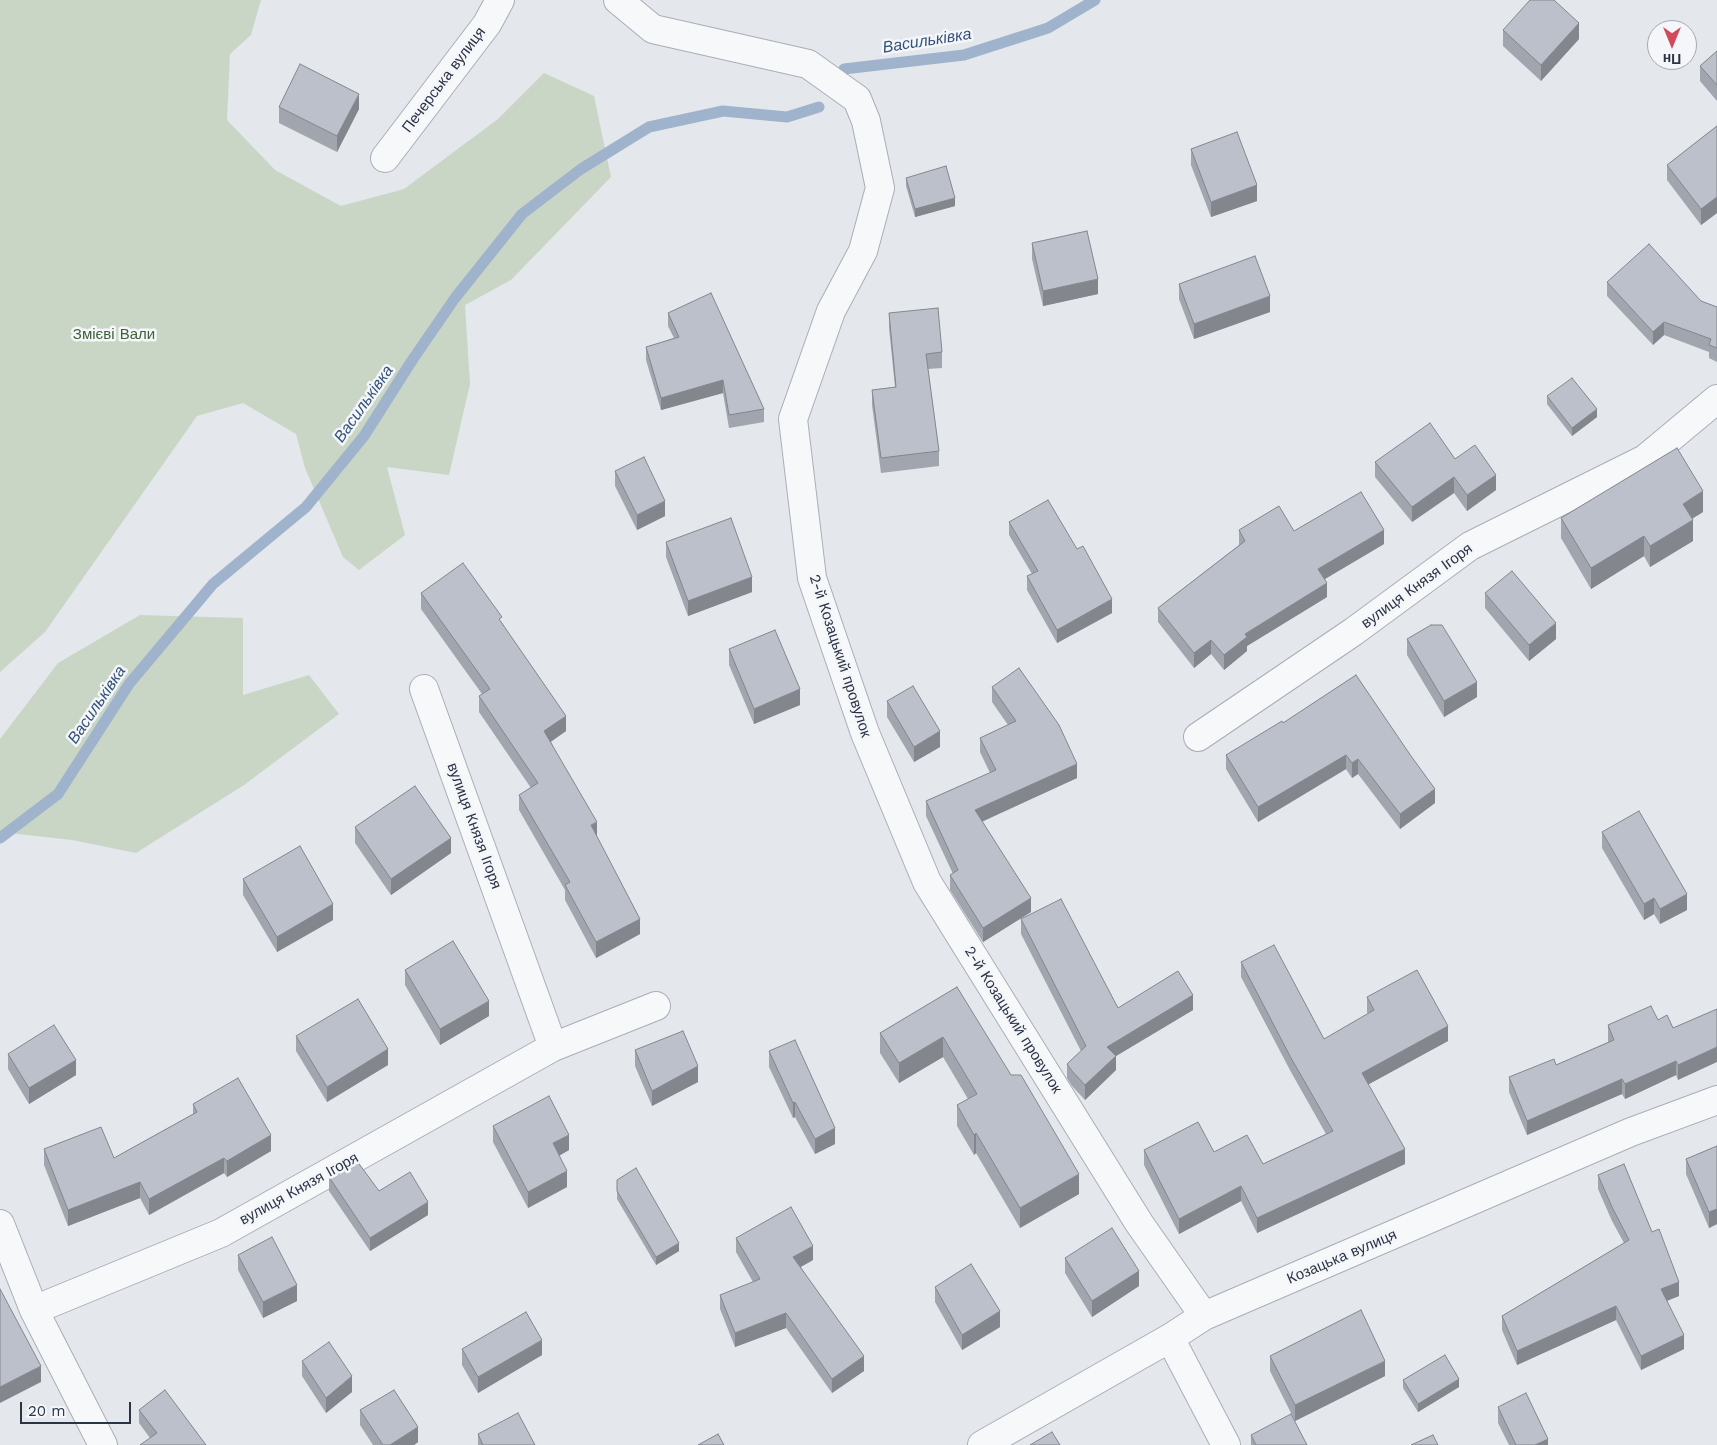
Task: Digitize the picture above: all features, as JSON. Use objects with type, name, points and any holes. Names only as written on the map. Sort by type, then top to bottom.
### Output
[{"type":"street","name":"Печерська вулиця","points":[[385,158],[487,24],[500,0]]},
{"type":"street","name":"2-й Козацький провулок","points":[[618,0],[653,29],[808,64],[857,99],[866,122],[880,188],[863,251],[831,311],[793,419],[812,578],[865,733],[927,882],[1139,1223],[1204,1316]]},
{"type":"street","name":"вулиця Князя Ігоря","points":[[1198,737],[1353,632],[1470,546],[1645,459],[1717,399]]},
{"type":"street","name":"вулиця Князя Ігоря","points":[[424,689],[553,1047]]},
{"type":"street","name":"вулиця Князя Ігоря","points":[[34,1310],[220,1233],[553,1047],[656,1006]]},
{"type":"street","name":"Козацька вулиця","points":[[982,1445],[1170,1338],[1204,1316],[1631,1132],[1717,1100]]},
{"type":"street","points":[[0,1223],[34,1310],[103,1445]]},
{"type":"street","points":[[1170,1338],[1226,1445]]},
{"type":"green space","name":"Змієві Вали","points":[[0,0],[261,0],[251,35],[230,54],[227,120],[275,170],[341,206],[404,189],[498,119],[544,73],[594,96],[611,177],[511,280],[465,305],[470,384],[449,475],[387,467],[405,535],[359,570],[343,557],[305,468],[296,434],[243,403],[197,416],[45,632],[0,672]]},
{"type":"green space","points":[[140,615],[243,618],[243,695],[309,675],[339,714],[244,785],[136,853],[72,840],[0,832],[0,739],[58,663]]},
{"type":"building","points":[[1530,0],[1554,0],[1579,23],[1541,65],[1503,30]]},
{"type":"building","points":[[1717,51],[1717,85],[1700,66]]},
{"type":"building","points":[[300,64],[359,94],[337,136],[279,107]]},
{"type":"building","points":[[1717,126],[1717,197],[1701,209],[1667,165]]},
{"type":"building","points":[[1237,132],[1257,185],[1211,202],[1191,149]]},
{"type":"building","points":[[946,166],[955,198],[915,209],[906,178]]},
{"type":"building","points":[[1087,231],[1098,279],[1043,291],[1032,243]]},
{"type":"building","points":[[1649,244],[1701,301],[1717,307],[1717,348],[1709,345],[1711,339],[1664,322],[1653,332],[1607,282]]},
{"type":"building","points":[[1255,256],[1270,296],[1194,324],[1179,284]]},
{"type":"building","points":[[711,293],[764,409],[729,415],[723,380],[661,398],[646,347],[679,337],[668,313]]},
{"type":"building","points":[[938,308],[942,352],[926,354],[939,451],[881,458],[872,390],[896,387],[889,313]]},
{"type":"building","points":[[1572,378],[1597,409],[1572,428],[1547,396]]},
{"type":"building","points":[[1430,423],[1455,459],[1475,445],[1496,475],[1467,495],[1454,477],[1412,507],[1375,462]]},
{"type":"building","points":[[1677,448],[1703,491],[1683,504],[1693,520],[1650,546],[1644,536],[1591,568],[1561,518]]},
{"type":"building","points":[[644,457],[665,501],[637,515],[615,471]]},
{"type":"building","points":[[1361,492],[1384,530],[1318,569],[1327,583],[1245,634],[1247,637],[1224,655],[1211,640],[1194,653],[1158,608],[1245,541],[1239,530],[1279,506],[1294,531]]},
{"type":"building","points":[[1048,500],[1077,549],[1083,546],[1112,599],[1057,630],[1027,576],[1038,571],[1009,522]]},
{"type":"building","points":[[731,518],[752,577],[688,601],[666,542]]},
{"type":"building","points":[[463,563],[502,617],[499,619],[566,716],[544,731],[597,822],[591,825],[640,919],[596,942],[565,885],[570,882],[519,795],[538,783],[479,696],[490,689],[421,593]]},
{"type":"building","points":[[1512,571],[1556,623],[1529,645],[1485,593]]},
{"type":"building","points":[[1431,625],[1442,625],[1477,682],[1444,701],[1407,639]]},
{"type":"building","points":[[775,630],[800,689],[754,709],[729,649]]},
{"type":"building","points":[[1019,668],[1059,725],[1077,764],[975,810],[1031,898],[983,928],[950,875],[958,870],[926,801],[996,770],[980,738],[1016,721],[992,687]]},
{"type":"building","points":[[1356,675],[1435,789],[1400,814],[1358,759],[1352,763],[1346,755],[1258,807],[1226,755],[1282,721],[1283,723]]},
{"type":"building","points":[[913,686],[940,731],[914,747],[887,701]]},
{"type":"building","points":[[415,786],[451,838],[391,879],[355,827]]},
{"type":"building","points":[[1639,811],[1687,894],[1660,909],[1654,898],[1644,904],[1602,832]]},
{"type":"building","points":[[300,846],[333,904],[277,937],[243,879]]},
{"type":"building","points":[[1061,899],[1118,1008],[1178,971],[1193,995],[1107,1047],[1116,1056],[1085,1085],[1067,1064],[1086,1046],[1021,919]]},
{"type":"building","points":[[453,941],[489,1001],[440,1029],[405,970]]},
{"type":"building","points":[[1274,945],[1324,1039],[1374,1010],[1367,997],[1417,970],[1448,1026],[1362,1073],[1405,1149],[1257,1218],[1241,1186],[1179,1219],[1144,1150],[1198,1122],[1214,1152],[1247,1135],[1263,1164],[1333,1131],[1291,1058],[1241,962]]},
{"type":"building","points":[[957,987],[1011,1075],[1021,1075],[1079,1174],[1020,1208],[976,1133],[974,1135],[957,1105],[977,1094],[943,1037],[899,1063],[880,1033]]},
{"type":"building","points":[[358,999],[388,1049],[327,1087],[296,1036]]},
{"type":"building","points":[[1651,1006],[1658,1020],[1667,1015],[1673,1028],[1717,1009],[1717,1047],[1678,1065],[1676,1061],[1625,1084],[1622,1079],[1527,1121],[1509,1077],[1554,1059],[1556,1065],[1614,1040],[1608,1025]]},
{"type":"building","points":[[54,1025],[76,1060],[29,1088],[8,1054]]},
{"type":"building","points":[[683,1031],[698,1066],[652,1091],[635,1050]]},
{"type":"building","points":[[795,1040],[835,1128],[815,1139],[795,1102],[793,1103],[769,1051]]},
{"type":"building","points":[[238,1078],[271,1135],[227,1161],[224,1158],[149,1199],[140,1182],[68,1210],[44,1149],[101,1127],[114,1158],[197,1112],[193,1104]]},
{"type":"building","points":[[549,1096],[569,1135],[553,1143],[567,1171],[528,1192],[493,1126]]},
{"type":"building","points":[[1717,1146],[1717,1209],[1709,1212],[1686,1159]]},
{"type":"building","points":[[357,1161],[379,1191],[410,1172],[428,1202],[370,1238],[329,1177]]},
{"type":"building","points":[[1624,1164],[1652,1232],[1659,1229],[1679,1282],[1661,1289],[1684,1335],[1641,1356],[1616,1306],[1517,1351],[1502,1316],[1629,1240],[1598,1175]]},
{"type":"building","points":[[636,1168],[679,1243],[656,1257],[617,1191],[617,1180]]},
{"type":"building","points":[[791,1207],[813,1246],[793,1257],[864,1356],[832,1379],[786,1313],[735,1333],[720,1295],[760,1279],[736,1238]]},
{"type":"building","points":[[1112,1228],[1139,1271],[1092,1301],[1065,1258]]},
{"type":"building","points":[[272,1237],[297,1285],[263,1302],[238,1255]]},
{"type":"building","points":[[971,1264],[1000,1311],[962,1335],[935,1287]]},
{"type":"building","points":[[0,1289],[41,1366],[0,1387]]},
{"type":"building","points":[[1361,1310],[1385,1361],[1295,1405],[1270,1356]]},
{"type":"building","points":[[526,1312],[542,1340],[478,1377],[462,1349]]},
{"type":"building","points":[[329,1342],[352,1376],[326,1398],[302,1361]]},
{"type":"building","points":[[1445,1355],[1459,1379],[1418,1404],[1403,1380]]},
{"type":"building","points":[[165,1390],[206,1445],[140,1445],[157,1433],[139,1410]]},
{"type":"building","points":[[394,1390],[418,1427],[390,1445],[383,1445],[360,1410]]},
{"type":"building","points":[[1526,1393],[1548,1439],[1535,1445],[1516,1445],[1498,1407]]},
{"type":"building","points":[[518,1413],[535,1445],[483,1445],[478,1434]]},
{"type":"building","points":[[1291,1414],[1307,1445],[1256,1445],[1251,1435]]},
{"type":"building","points":[[1052,1432],[1060,1445],[1030,1445]]},
{"type":"building","points":[[718,1434],[724,1445],[698,1445]]},
{"type":"building","points":[[1433,1435],[1438,1445],[1411,1445]]},
{"type":"waterway","name":"Васильківка","points":[[844,69],[964,55],[1048,28],[1095,0]]},
{"type":"waterway","name":"Васильківка","points":[[0,838],[58,794],[129,684],[213,584],[306,507],[364,436],[455,298],[522,214],[581,169],[649,127],[723,111],[787,117],[819,107]]}]
